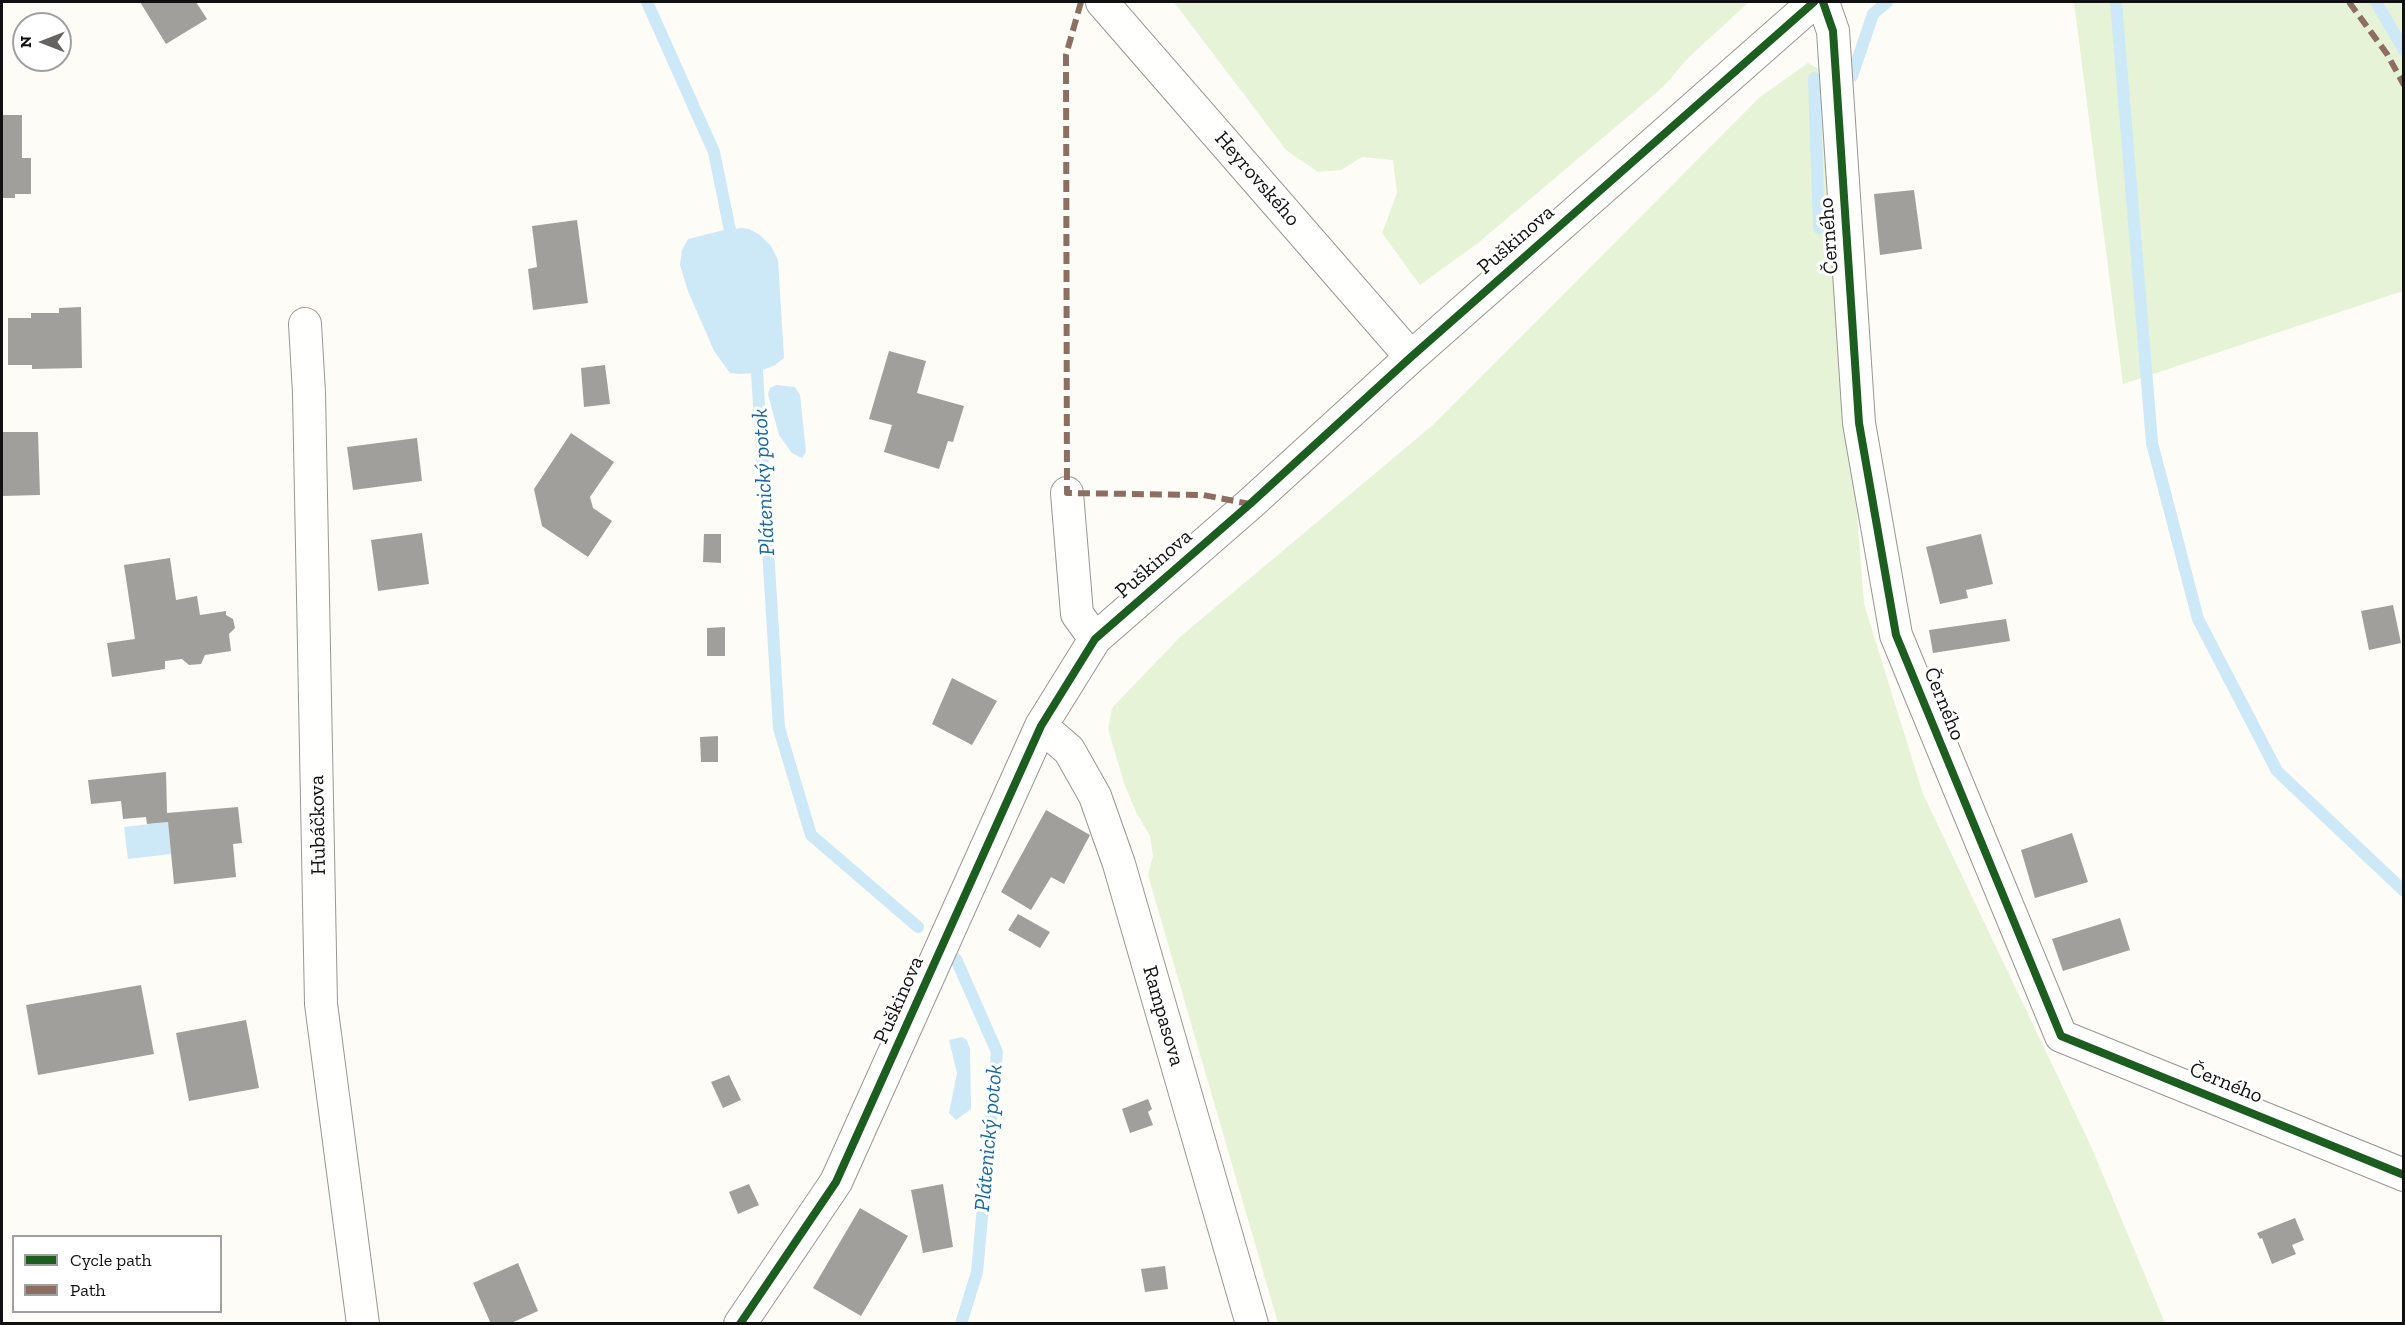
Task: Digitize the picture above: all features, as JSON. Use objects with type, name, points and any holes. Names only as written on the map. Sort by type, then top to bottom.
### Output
[{"type":"street","name":"Heyrovského","points":[[1102,2],[1411,357]]},
{"type":"street","name":"Puškinova","points":[[740,1323],[836,1182],[1041,726],[1095,639],[1814,2]]},
{"type":"street","name":"Černého","points":[[1823,2],[1833,31],[1859,423],[1896,635],[2061,1036],[2403,1175]]},
{"type":"street","name":"Hubáčkova","points":[[305,324],[310,417],[321,1004],[363,1323]]},
{"type":"street","points":[[1067,493],[1077,614],[1095,639]]},
{"type":"street","name":"Rampasova","points":[[1041,726],[1069,750],[1095,796],[1119,864],[1252,1323]]},
{"type":"green space","points":[[1174,2],[1749,2],[1689,57],[1663,87],[1478,243],[1420,285],[1382,233],[1397,193],[1393,160],[1362,157],[1341,170],[1318,172],[1286,150]]},
{"type":"green space","points":[[2074,2],[2403,2],[2403,291],[2123,384]]},
{"type":"green space","points":[[1808,63],[1823,71],[1864,604],[1923,794],[2090,1144],[2165,1323],[1278,1323],[1148,875],[1153,856],[1150,836],[1125,786],[1108,729],[1112,708],[1180,637],[1434,424],[1760,97]]},
{"type":"water","points":[[742,228],[760,235],[771,246],[778,260],[784,358],[775,365],[755,373],[739,374],[730,373],[714,351],[688,291],[680,265],[682,250],[688,239]]},
{"type":"water","points":[[776,385],[795,387],[800,395],[806,452],[802,458],[792,453],[779,435],[768,394],[770,388]]},
{"type":"water","points":[[168,822],[171,854],[128,859],[124,827]]},
{"type":"water","points":[[962,1037],[967,1040],[970,1049],[971,1109],[956,1120],[949,1113],[957,1073],[949,1040]]},
{"type":"building","points":[[140,2],[196,2],[207,19],[166,44]]},
{"type":"building","points":[[2,115],[22,115],[22,158],[31,158],[31,194],[15,194],[15,198],[2,198]]},
{"type":"building","points":[[1914,190],[1922,249],[1880,255],[1874,194]]},
{"type":"building","points":[[577,220],[588,303],[533,310],[528,269],[537,267],[532,226]]},
{"type":"building","points":[[81,307],[82,368],[32,369],[32,365],[8,365],[8,318],[31,318],[31,313],[59,313],[59,308]]},
{"type":"building","points":[[889,351],[926,361],[917,393],[964,406],[953,442],[948,441],[939,469],[884,452],[892,425],[869,419]]},
{"type":"building","points":[[605,365],[610,404],[584,407],[581,368]]},
{"type":"building","points":[[2,432],[38,432],[40,495],[2,496]]},
{"type":"building","points":[[571,433],[614,462],[590,497],[593,508],[612,521],[588,557],[542,526],[534,489]]},
{"type":"building","points":[[417,438],[422,481],[353,490],[347,447]]},
{"type":"building","points":[[422,533],[429,584],[378,591],[371,540]]},
{"type":"building","points":[[704,534],[721,534],[721,563],[703,562]]},
{"type":"building","points":[[1981,534],[1993,584],[1966,590],[1968,598],[1940,604],[1926,547]]},
{"type":"building","points":[[170,558],[176,600],[197,596],[200,615],[226,611],[226,615],[233,619],[235,628],[229,634],[231,651],[205,655],[201,664],[189,665],[182,659],[165,661],[165,669],[112,677],[107,643],[135,639],[124,565]]},
{"type":"building","points":[[2393,605],[2401,643],[2369,650],[2361,611]]},
{"type":"building","points":[[2006,619],[2010,641],[1933,653],[1929,630]]},
{"type":"building","points":[[725,627],[725,656],[707,656],[707,628]]},
{"type":"building","points":[[952,678],[997,701],[972,745],[932,724]]},
{"type":"building","points":[[718,736],[718,762],[701,762],[700,737]]},
{"type":"building","points":[[166,772],[167,813],[238,807],[242,843],[233,844],[236,877],[174,884],[168,822],[147,824],[146,817],[123,819],[121,801],[91,804],[88,780]]},
{"type":"building","points":[[1046,810],[1090,835],[1064,884],[1051,877],[1031,910],[1001,892]]},
{"type":"building","points":[[2072,833],[2088,882],[2035,898],[2021,850]]},
{"type":"building","points":[[1018,914],[1050,932],[1040,948],[1008,930]]},
{"type":"building","points":[[2120,918],[2130,950],[2063,971],[2052,939]]},
{"type":"building","points":[[141,985],[154,1054],[38,1075],[26,1005]]},
{"type":"building","points":[[246,1020],[259,1088],[189,1101],[176,1033]]},
{"type":"building","points":[[729,1075],[741,1100],[723,1108],[711,1082]]},
{"type":"building","points":[[1148,1099],[1152,1109],[1148,1112],[1153,1125],[1130,1133],[1122,1109]]},
{"type":"building","points":[[749,1184],[759,1205],[738,1214],[729,1192]]},
{"type":"building","points":[[943,1184],[953,1247],[923,1253],[911,1190]]},
{"type":"building","points":[[860,1208],[908,1236],[861,1316],[813,1288]]},
{"type":"building","points":[[2295,1218],[2304,1240],[2292,1245],[2296,1254],[2272,1264],[2262,1238],[2260,1239],[2257,1233]]},
{"type":"building","points":[[518,1263],[538,1311],[509,1324],[491,1324],[473,1283]]},
{"type":"building","points":[[1165,1266],[1168,1289],[1145,1292],[1141,1269]]},
{"type":"waterway","name":"Plátenický potok","points":[[647,2],[714,152],[733,245]]},
{"type":"waterway","points":[[1852,76],[1873,14],[1887,2]]},
{"type":"waterway","points":[[2116,2],[2152,443],[2198,619],[2277,771],[2404,891]]},
{"type":"waterway","points":[[2376,2],[2404,50]]},
{"type":"waterway","points":[[1814,78],[1819,228]]},
{"type":"waterway","name":"Plátenický potok","points":[[756,356],[779,728],[811,835],[918,927]]},
{"type":"waterway","name":"Plátenický potok","points":[[956,959],[997,1052],[977,1272],[961,1324]]},
{"type":"marked path","points":[[1081,2],[1066,55],[1067,493],[1203,495],[1250,504]]},
{"type":"marked path","points":[[2349,2],[2387,54],[2404,85]]},
{"type":"cycle path","points":[[740,1324],[836,1182],[1041,726],[1095,639],[1814,2]]},
{"type":"cycle path","points":[[1823,2],[1833,31],[1859,423],[1896,635],[2061,1036],[2404,1175]]}]
